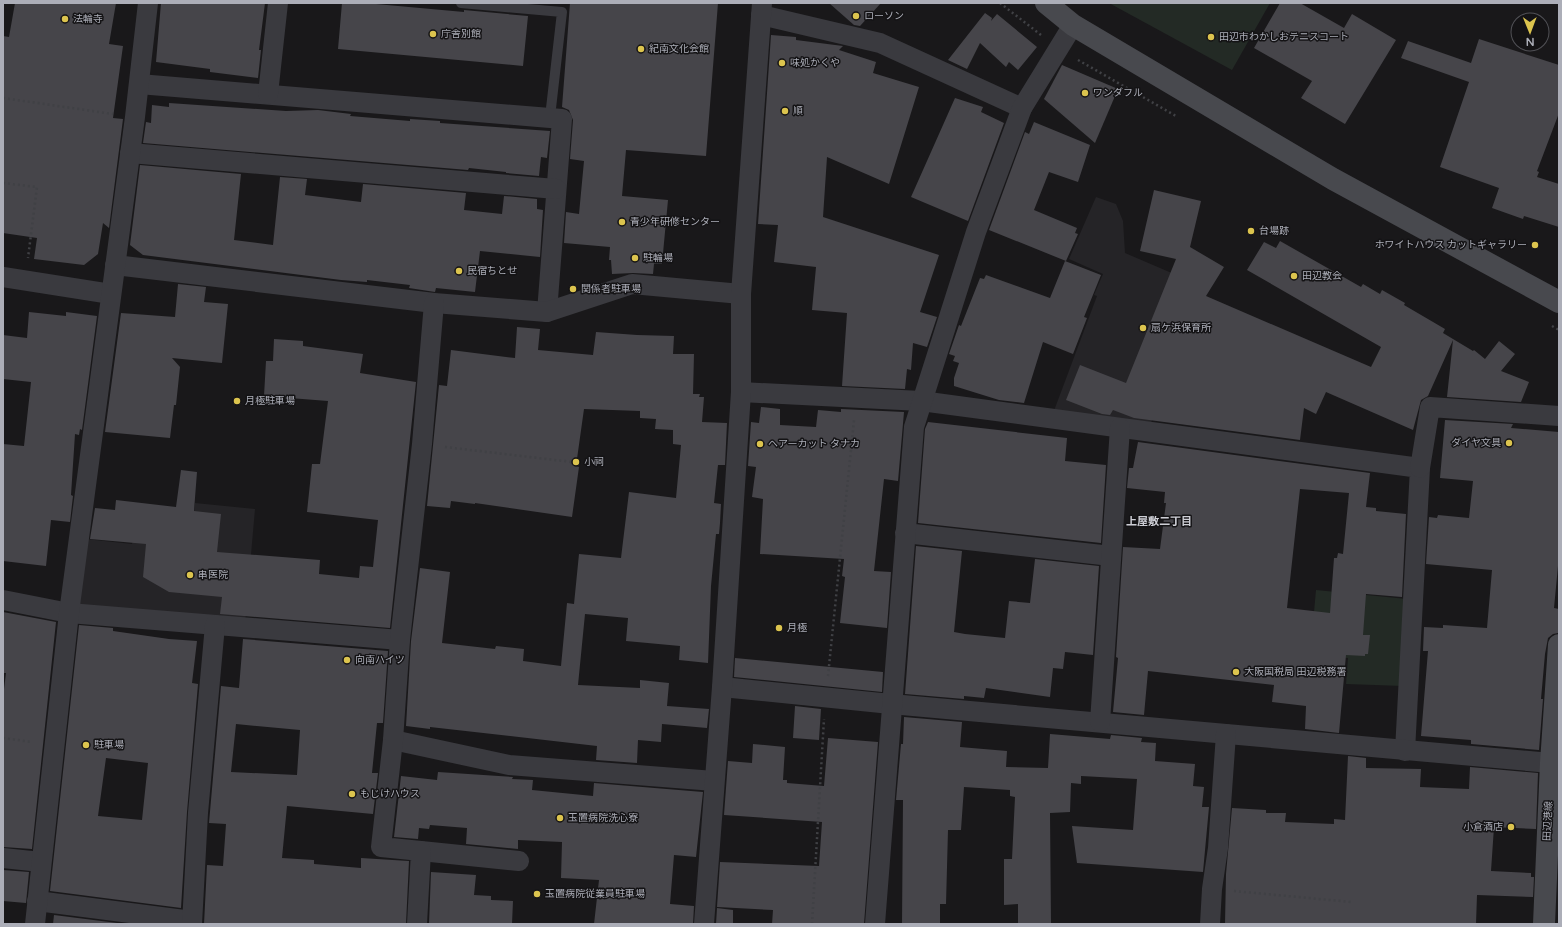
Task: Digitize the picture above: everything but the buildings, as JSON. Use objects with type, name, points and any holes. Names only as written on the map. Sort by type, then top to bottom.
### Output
[{"type":"street","points":[[34,924],[69,613],[135,117],[148,3]]},
{"type":"street","points":[[268,94],[278,3]]},
{"type":"street","points":[[1046,3],[1073,25],[1333,179],[1559,302]]},
{"type":"street","points":[[704,924],[722,688],[741,392],[741,294],[762,9],[880,43],[1022,108]]},
{"type":"street","points":[[875,924],[891,704],[914,427],[976,232],[1022,108],[1073,25]]},
{"type":"street","points":[[139,84],[562,119],[547,312]]},
{"type":"street","points":[[130,153],[556,189]]},
{"type":"street","points":[[115,265],[434,303],[547,312],[632,284],[741,294]]},
{"type":"street","points":[[3,277],[111,294]]},
{"type":"street","points":[[434,303],[422,444],[400,640],[393,740],[381,847],[519,861]]},
{"type":"street","points":[[741,392],[921,402],[1420,468]]},
{"type":"street","points":[[1405,751],[1420,468],[1430,407],[1559,416]]},
{"type":"street","points":[[1100,722],[1120,428]]},
{"type":"street","points":[[905,533],[1111,556]]},
{"type":"street","points":[[3,600],[69,613],[400,640]]},
{"type":"street","points":[[37,901],[192,923],[199,806],[215,625]]},
{"type":"street","name":"田辺港線","points":[[1544,924],[1551,763],[1559,645]]},
{"type":"street","points":[[722,688],[1405,751],[1551,763]]},
{"type":"street","points":[[1210,924],[1212,890],[1218,848],[1226,734]]},
{"type":"street","points":[[393,740],[509,765],[714,781]]},
{"type":"street","points":[[417,924],[421,851]]},
{"type":"street","points":[[3,858],[41,862]]},
{"type":"lane","points":[[461,3],[562,12],[550,117]]},
{"type":"path","points":[[3,98],[135,117]]},
{"type":"path","points":[[3,183],[37,187],[25,281]]},
{"type":"path","points":[[812,924],[826,698],[856,398]]},
{"type":"path","points":[[422,444],[572,462]]},
{"type":"path","points":[[3,738],[54,745]]},
{"type":"path","points":[[1212,890],[1351,902]]},
{"type":"shaded area","name":"田辺市わかしおテニスコート","points":[[1109,3],[1270,3],[1232,70]]},
{"type":"shaded area","points":[[1096,197],[1116,204],[1123,221],[1125,253],[1181,277],[1204,290],[1148,430],[1052,416],[1097,296],[1094,295],[1103,274],[1069,259]]},
{"type":"shaded area","points":[[195,503],[255,509],[245,623],[79,607],[86,539],[132,544],[134,530],[192,535]]},
{"type":"shaded area","points":[[1316,590],[1407,599],[1403,686],[1346,684],[1348,658],[1330,657],[1309,667]]},
{"type":"place","name":"ローソン","points":[[856,16]]},
{"type":"place","name":"法輪寺","points":[[65,19]]},
{"type":"place","name":"庁舎別館","points":[[433,34]]},
{"type":"place","name":"田辺市わかしおテニスコート","points":[[1211,37]]},
{"type":"place","name":"紀南文化会館","points":[[641,49]]},
{"type":"place","name":"味処かくや","points":[[782,63]]},
{"type":"place","name":"ワンダフル","points":[[1085,93]]},
{"type":"place","name":"順","points":[[785,111]]},
{"type":"place","name":"青少年研修センター","points":[[622,222]]},
{"type":"place","name":"台場跡","points":[[1251,231]]},
{"type":"place","name":"ホワイトハウス カットギャラリー","points":[[1535,245]]},
{"type":"place","name":"駐輪場","points":[[635,258]]},
{"type":"place","name":"民宿ちとせ","points":[[459,271]]},
{"type":"place","name":"田辺教会","points":[[1294,276]]},
{"type":"place","name":"関係者駐車場","points":[[573,289]]},
{"type":"place","name":"扇ケ浜保育所","points":[[1143,328]]},
{"type":"place","name":"月極駐車場","points":[[237,401]]},
{"type":"place","name":"ダイヤ文具","points":[[1509,443]]},
{"type":"place","name":"ヘアーカット タナカ","points":[[760,444]]},
{"type":"place","name":"小祠","points":[[576,462]]},
{"type":"place","name":"串医院","points":[[190,575]]},
{"type":"place","name":"月極","points":[[779,628]]},
{"type":"place","name":"向南ハイツ","points":[[347,660]]},
{"type":"place","name":"大阪国税局 田辺税務署","points":[[1236,672]]},
{"type":"place","name":"駐車場","points":[[86,745]]},
{"type":"place","name":"もじけハウス","points":[[352,794]]},
{"type":"place","name":"玉置病院洗心寮","points":[[560,818]]},
{"type":"place","name":"小倉酒店","points":[[1511,827]]},
{"type":"place","name":"玉置病院従業員駐車場","points":[[537,894]]},
{"type":"district","name":"上屋敷二丁目","points":[[1159,521]]}]
